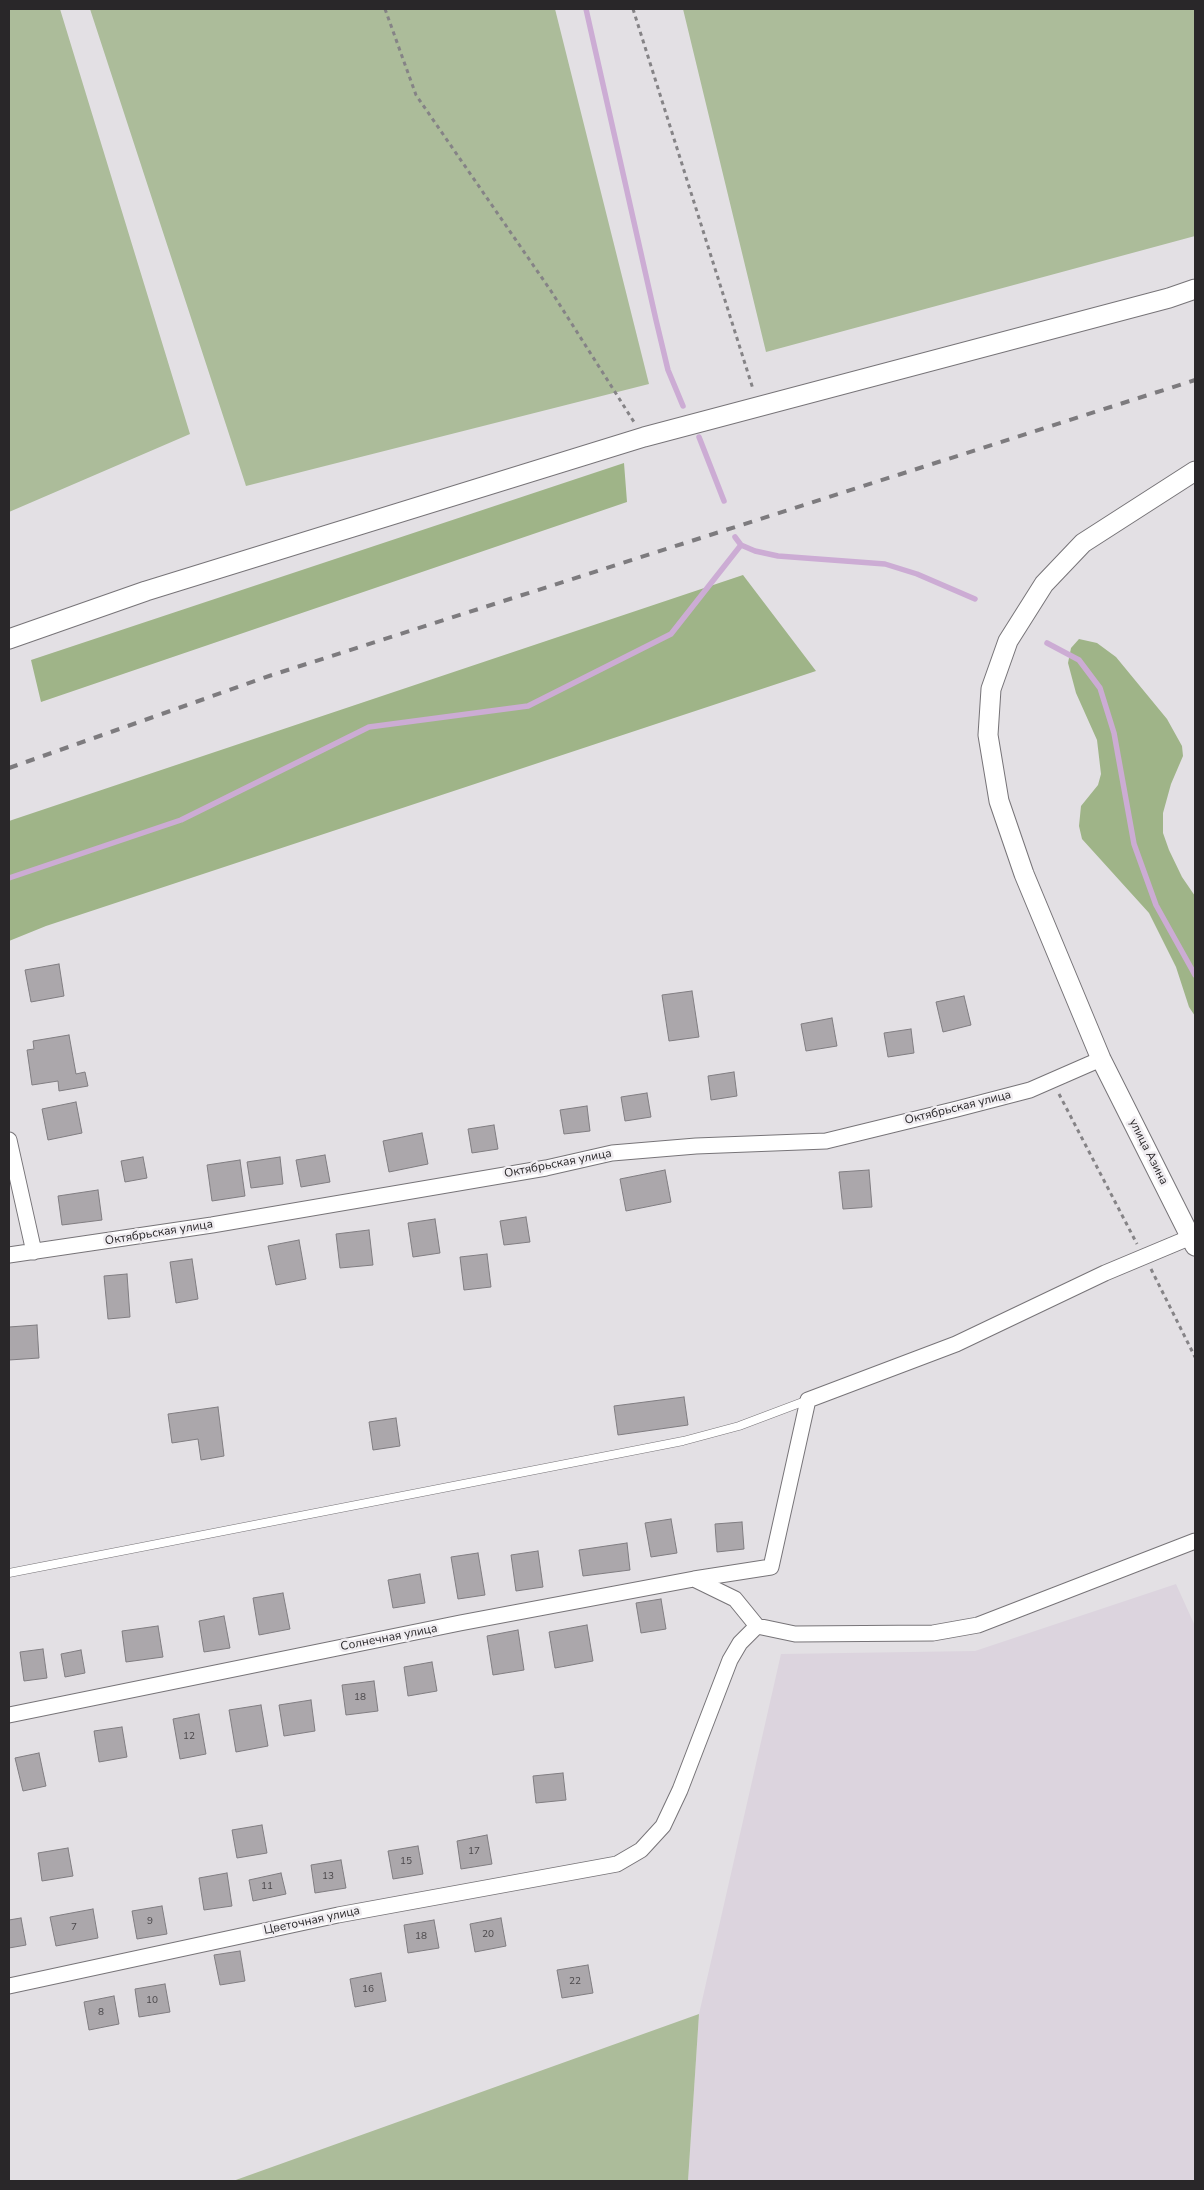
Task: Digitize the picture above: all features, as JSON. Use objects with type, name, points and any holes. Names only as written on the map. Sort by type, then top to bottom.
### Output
[{"type":"street","points":[[9,639],[146,591],[644,437],[1169,298],[1195,289]]},
{"type":"street","name":"улица Азина","points":[[1193,1242],[1101,1059],[1024,874],[999,801],[988,735],[991,689],[1008,642],[1044,584],[1084,543],[1195,471]]},
{"type":"street","name":"Октябрьская улица","points":[[9,1255],[212,1225],[517,1173],[612,1153],[696,1146],[826,1140],[1030,1090],[1101,1059]]},
{"type":"street","points":[[9,1140],[34,1252]]},
{"type":"street","points":[[808,1400],[956,1344],[1144,1257],[1193,1242]]},
{"type":"street","name":"Солнечная улица","points":[[9,1715],[450,1625],[694,1579],[771,1567],[808,1400]]},
{"type":"street","points":[[694,1579],[735,1599],[757,1626],[794,1634],[933,1633],[978,1625],[1195,1541]]},
{"type":"street","name":"Цветочная улица","points":[[9,1986],[338,1915],[617,1864],[640,1850],[663,1826],[680,1790],[730,1660],[740,1643],[757,1626]]},
{"type":"lane","points":[[9,1573],[683,1441],[739,1426],[808,1400]]},
{"type":"path","points":[[385,9],[416,95],[551,291],[644,437]]},
{"type":"path","points":[[632,9],[758,406]]},
{"type":"path","points":[[1052,1080],[1195,1358]]},
{"type":"shaded area","points":[[1176,1584],[1195,1626],[1195,2181],[688,2181],[699,2014],[781,1654],[975,1651]]},
{"type":"green space","points":[[9,9],[60,9],[190,434],[9,512]]},
{"type":"green space","points":[[90,9],[555,9],[649,384],[246,486]]},
{"type":"green space","points":[[683,9],[1195,9],[1195,236],[766,352]]},
{"type":"green space","points":[[624,463],[627,502],[41,702],[31,660]]},
{"type":"green space","points":[[743,575],[816,671],[46,926],[9,941],[9,821]]},
{"type":"green space","points":[[1079,639],[1097,643],[1116,657],[1167,719],[1182,746],[1183,756],[1171,784],[1163,813],[1163,833],[1182,877],[1195,896],[1195,1016],[1189,1007],[1176,967],[1149,913],[1082,839],[1079,826],[1081,806],[1098,785],[1101,774],[1097,740],[1076,693],[1068,663],[1071,648]]},
{"type":"green space","points":[[699,2014],[688,2181],[233,2181]]},
{"type":"building","points":[[59,964],[64,996],[31,1002],[25,970]]},
{"type":"building","points":[[692,991],[699,1037],[669,1041],[662,995]]},
{"type":"building","points":[[964,996],[971,1025],[943,1032],[936,1002]]},
{"type":"building","points":[[832,1018],[837,1046],[806,1051],[801,1024]]},
{"type":"building","points":[[911,1029],[914,1053],[888,1057],[884,1033]]},
{"type":"building","points":[[69,1035],[76,1074],[85,1072],[88,1086],[59,1091],[58,1081],[32,1085],[27,1050],[34,1049],[33,1041]]},
{"type":"building","points":[[734,1072],[737,1096],[711,1100],[708,1076]]},
{"type":"building","points":[[647,1093],[651,1117],[625,1121],[621,1097]]},
{"type":"building","points":[[76,1102],[82,1133],[48,1140],[42,1109]]},
{"type":"building","points":[[587,1106],[590,1131],[564,1134],[560,1110]]},
{"type":"building","points":[[494,1125],[498,1149],[472,1153],[468,1129]]},
{"type":"building","points":[[422,1133],[428,1164],[389,1172],[383,1141]]},
{"type":"building","points":[[325,1155],[330,1182],[301,1187],[296,1160]]},
{"type":"building","points":[[143,1157],[147,1178],[125,1182],[121,1161]]},
{"type":"building","points":[[280,1157],[283,1184],[251,1188],[247,1162]]},
{"type":"building","points":[[240,1160],[245,1196],[212,1201],[207,1165]]},
{"type":"building","points":[[665,1170],[671,1202],[626,1211],[620,1179]]},
{"type":"building","points":[[869,1170],[872,1207],[843,1209],[839,1172]]},
{"type":"building","points":[[98,1190],[102,1220],[62,1225],[58,1196]]},
{"type":"building","points":[[526,1217],[530,1242],[504,1245],[500,1221]]},
{"type":"building","points":[[435,1219],[440,1253],[413,1257],[408,1223]]},
{"type":"building","points":[[369,1230],[373,1265],[340,1268],[336,1234]]},
{"type":"building","points":[[299,1240],[306,1279],[276,1285],[268,1246]]},
{"type":"building","points":[[487,1254],[491,1287],[464,1290],[460,1257]]},
{"type":"building","points":[[192,1259],[198,1299],[176,1303],[170,1262]]},
{"type":"building","points":[[127,1274],[130,1317],[108,1319],[104,1276]]},
{"type":"building","points":[[37,1325],[39,1358],[9,1360],[9,1327]]},
{"type":"building","points":[[684,1397],[688,1425],[618,1435],[614,1406]]},
{"type":"building","points":[[218,1407],[224,1456],[201,1460],[198,1439],[172,1443],[168,1414]]},
{"type":"building","points":[[396,1418],[400,1446],[373,1450],[369,1422]]},
{"type":"building","points":[[671,1519],[677,1553],[651,1557],[645,1523]]},
{"type":"building","points":[[742,1522],[744,1549],[717,1552],[715,1524]]},
{"type":"building","points":[[627,1543],[630,1570],[583,1576],[579,1550]]},
{"type":"building","points":[[538,1551],[543,1587],[516,1591],[511,1555]]},
{"type":"building","points":[[478,1553],[485,1595],[458,1599],[451,1557]]},
{"type":"building","points":[[420,1574],[425,1603],[393,1608],[388,1580]]},
{"type":"building","points":[[283,1593],[290,1629],[259,1635],[253,1598]]},
{"type":"building","points":[[661,1599],[666,1629],[641,1633],[636,1603]]},
{"type":"building","points":[[224,1616],[230,1648],[204,1652],[199,1621]]},
{"type":"building","points":[[587,1625],[593,1661],[555,1668],[549,1632]]},
{"type":"building","points":[[158,1626],[163,1657],[126,1662],[122,1631]]},
{"type":"building","points":[[518,1630],[524,1670],[493,1675],[487,1636]]},
{"type":"building","points":[[43,1649],[47,1678],[24,1681],[20,1652]]},
{"type":"building","points":[[81,1650],[85,1673],[65,1677],[61,1654]]},
{"type":"building","points":[[432,1662],[437,1691],[408,1696],[404,1667]]},
{"type":"building","points":[[374,1681],[378,1711],[346,1715],[342,1685]]},
{"type":"building","points":[[311,1700],[315,1731],[284,1736],[279,1705]]},
{"type":"building","points":[[261,1705],[268,1746],[236,1752],[229,1710]]},
{"type":"building","points":[[199,1714],[206,1754],[180,1759],[173,1719]]},
{"type":"building","points":[[122,1727],[127,1757],[99,1762],[94,1731]]},
{"type":"building","points":[[39,1753],[46,1786],[23,1791],[15,1758]]},
{"type":"building","points":[[563,1773],[566,1800],[536,1803],[533,1776]]},
{"type":"building","points":[[262,1825],[267,1853],[237,1858],[232,1830]]},
{"type":"building","points":[[487,1835],[492,1864],[461,1869],[457,1841]]},
{"type":"building","points":[[418,1846],[423,1874],[393,1879],[388,1851]]},
{"type":"building","points":[[68,1848],[73,1876],[42,1881],[38,1853]]},
{"type":"building","points":[[341,1860],[346,1888],[315,1893],[311,1865]]},
{"type":"building","points":[[227,1873],[232,1906],[204,1910],[199,1878]]},
{"type":"building","points":[[281,1873],[286,1894],[253,1901],[249,1880]]},
{"type":"building","points":[[162,1906],[167,1934],[137,1939],[132,1911]]},
{"type":"building","points":[[93,1909],[98,1938],[56,1946],[50,1917]]},
{"type":"building","points":[[21,1918],[26,1945],[9,1948],[9,1920]]},
{"type":"building","points":[[501,1918],[506,1946],[475,1952],[470,1924]]},
{"type":"building","points":[[434,1920],[439,1948],[408,1953],[404,1925]]},
{"type":"building","points":[[240,1951],[245,1981],[220,1985],[214,1955]]},
{"type":"building","points":[[588,1965],[593,1993],[562,1998],[557,1970]]},
{"type":"building","points":[[381,1973],[386,2001],[355,2007],[350,1979]]},
{"type":"building","points":[[165,1984],[170,2012],[139,2017],[135,1989]]},
{"type":"building","points":[[114,1996],[119,2024],[89,2030],[84,2002]]},
{"type":"waterway","points":[[586,9],[668,370],[683,406]]},
{"type":"waterway","points":[[699,437],[724,501]]},
{"type":"waterway","points":[[735,537],[741,545],[755,551],[778,556],[885,564],[917,574],[975,599]]},
{"type":"waterway","points":[[9,878],[181,820],[369,727],[528,706],[671,634],[741,545]]},
{"type":"waterway","points":[[1047,643],[1079,660],[1100,688],[1114,733],[1134,844],[1156,905],[1195,975]]},
{"type":"railway","points":[[9,768],[272,675],[1195,380]]}]
